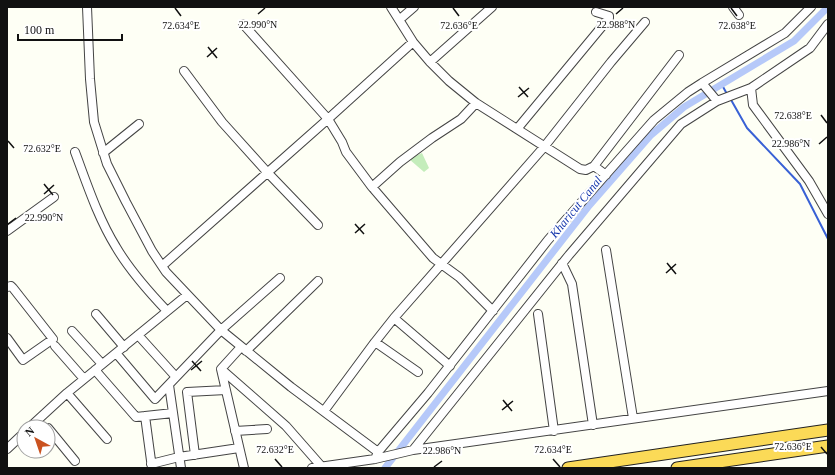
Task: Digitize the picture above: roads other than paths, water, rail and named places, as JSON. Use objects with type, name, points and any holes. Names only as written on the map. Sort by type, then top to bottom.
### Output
[{"type":"highway","points":[[568,468],[828,430]]},
{"type":"highway","points":[[677,468],[828,446]]},
{"type":"street","points":[[87,7],[90,79],[94,122],[107,164],[152,251],[162,266],[187,295],[221,330],[377,455]]},
{"type":"street","points":[[391,7],[413,42],[430,62],[476,103],[580,169],[586,170],[594,166],[680,55]]},
{"type":"street","points":[[399,20],[414,7]]},
{"type":"street","points":[[430,62],[492,7]]},
{"type":"street","points":[[733,7],[739,15]]},
{"type":"street","points":[[377,455],[450,366],[548,240],[654,120],[688,92],[721,70],[760,49],[785,32],[811,7]]},
{"type":"street","points":[[517,129],[609,18],[607,15],[596,12]]},
{"type":"street","points":[[324,411],[394,318],[544,147],[611,62],[645,22]]},
{"type":"street","points":[[243,24],[328,119],[342,142],[346,152],[372,187],[433,258],[459,277],[493,311]]},
{"type":"street","points":[[413,450],[562,264],[682,124],[718,101],[751,88],[810,48],[828,24]]},
{"type":"street","points":[[162,266],[413,42]]},
{"type":"street","points":[[184,71],[222,122],[318,225]]},
{"type":"street","points":[[702,83],[718,101]]},
{"type":"street","points":[[751,88],[753,105],[809,181],[828,214]]},
{"type":"street","points":[[372,187],[400,162],[461,119],[476,103]]},
{"type":"street","points":[[103,153],[139,124]]},
{"type":"street","points":[[75,152],[93,202],[116,247],[142,285],[167,311]]},
{"type":"street","points":[[594,166],[606,175]]},
{"type":"street","points":[[7,231],[54,197]]},
{"type":"street","points":[[606,250],[633,418]]},
{"type":"street","points":[[562,264],[572,284],[593,425]]},
{"type":"street","points":[[116,353],[155,399],[221,330],[280,278]]},
{"type":"street","points":[[221,369],[318,281]]},
{"type":"street","points":[[7,287],[11,286],[13,288],[53,339],[23,360],[7,338]]},
{"type":"street","points":[[40,418],[67,393],[187,295]]},
{"type":"street","points":[[96,314],[124,347]]},
{"type":"street","points":[[538,314],[554,431]]},
{"type":"street","points":[[394,318],[450,366]]},
{"type":"street","points":[[72,331],[136,417],[173,412]]},
{"type":"street","points":[[138,335],[176,377]]},
{"type":"street","points":[[375,342],[418,372]]},
{"type":"street","points":[[55,346],[84,379]]},
{"type":"street","points":[[221,369],[244,468]]},
{"type":"street","points":[[221,369],[286,426],[322,466]]},
{"type":"street","points":[[169,385],[181,468]]},
{"type":"street","points":[[195,454],[187,392],[226,390]]},
{"type":"street","points":[[312,468],[377,455],[554,431],[828,390]]},
{"type":"street","points":[[67,393],[107,439]]},
{"type":"street","points":[[145,416],[151,466],[179,457],[239,448]]},
{"type":"street","points":[[235,431],[267,429]]},
{"type":"street","points":[[56,437],[75,461]]},
{"type":"street","points":[[7,448],[16,440]]},
{"type":"waterway","name":"Kharicut Canal","points":[[385,468],[588,207],[651,135],[684,107],[794,41],[828,7]]},
{"type":"waterway","points":[[722,85],[727,94]]},
{"type":"waterway","points":[[730,98],[747,128],[800,184],[828,239]]}]
